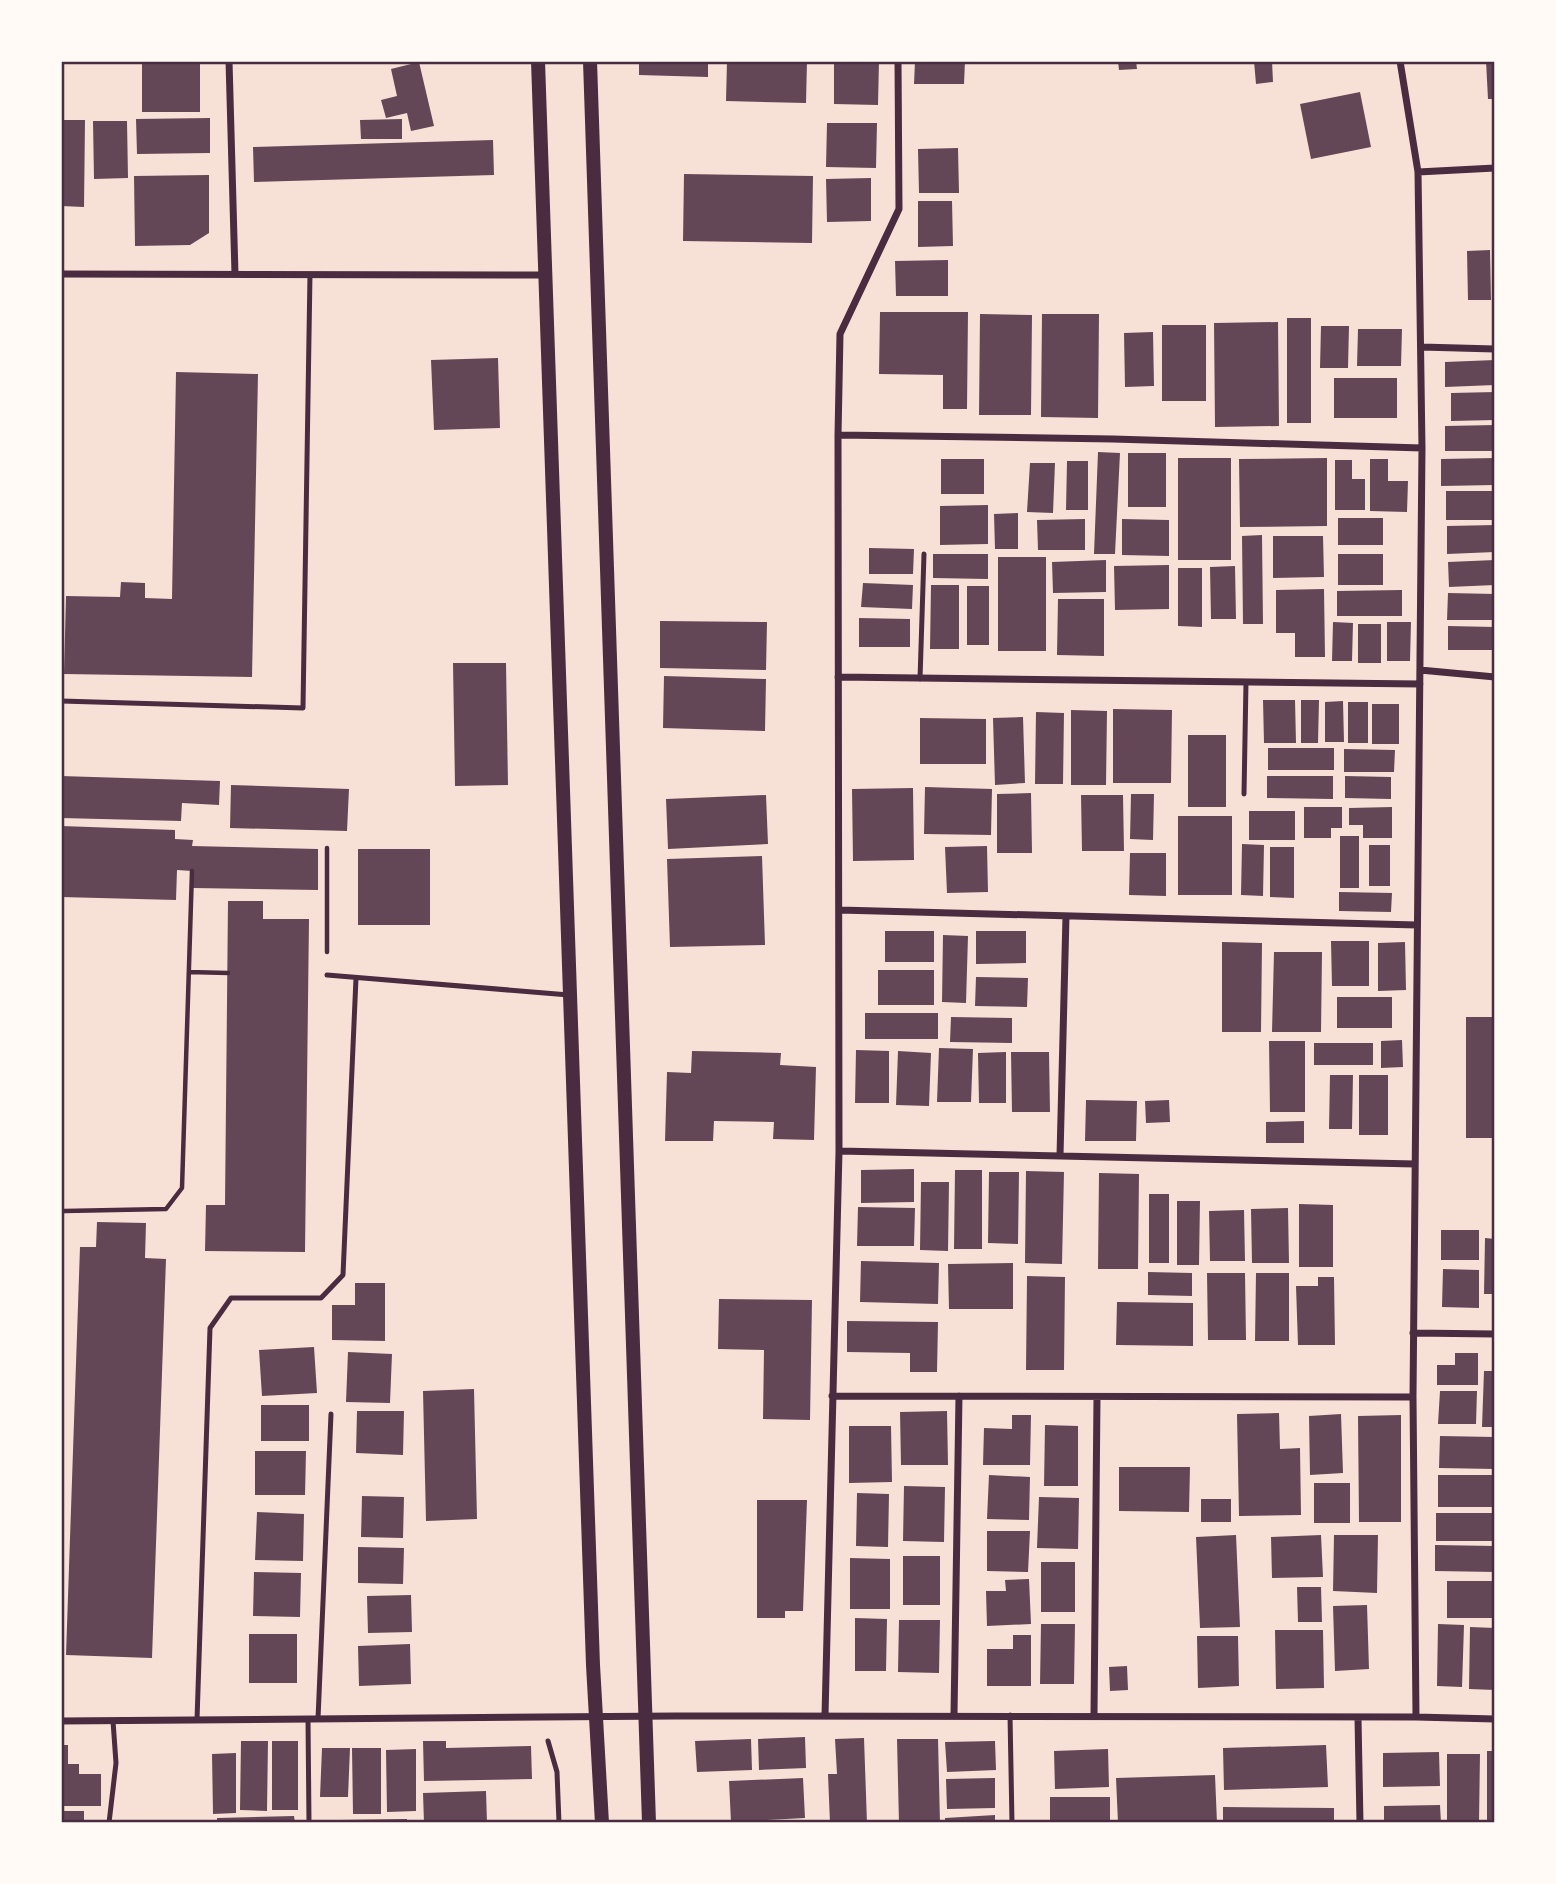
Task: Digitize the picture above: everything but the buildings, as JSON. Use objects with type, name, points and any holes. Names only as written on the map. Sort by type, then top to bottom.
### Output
[{"type":"main road","points":[[538,61],[593,1665],[602,1823]]},
{"type":"main road","points":[[590,61],[649,1823]]},
{"type":"street","points":[[229,61],[235,274]]},
{"type":"street","points":[[825,1716],[839,1151],[840,334],[899,209],[898,61]]},
{"type":"street","points":[[1400,61],[1418,172],[1422,448],[1413,1333],[1416,1717]]},
{"type":"street","points":[[1418,172],[1495,168]]},
{"type":"street","points":[[61,274],[546,275]]},
{"type":"street","points":[[1421,348],[1495,349]]},
{"type":"street","points":[[838,435],[1113,439],[1422,448]]},
{"type":"street","points":[[1419,670],[1495,677]]},
{"type":"street","points":[[838,677],[1419,684]]},
{"type":"street","points":[[839,910],[1417,925]]},
{"type":"street","points":[[1060,1156],[1066,916]]},
{"type":"street","points":[[839,1151],[1415,1164]]},
{"type":"street","points":[[1413,1333],[1495,1335]]},
{"type":"street","points":[[832,1396],[1413,1397]]},
{"type":"street","points":[[954,1715],[959,1396]]},
{"type":"street","points":[[1094,1715],[1097,1397]]},
{"type":"street","points":[[61,1721],[954,1715],[1495,1719]]},
{"type":"street","points":[[1358,1718],[1360,1823]]},
{"type":"lane","points":[[61,701],[303,708],[310,274]]},
{"type":"lane","points":[[920,679],[924,554]]},
{"type":"lane","points":[[1244,794],[1246,682]]},
{"type":"lane","points":[[327,975],[572,995]]},
{"type":"lane","points":[[197,1720],[210,1328],[231,1298],[321,1298],[343,1275],[356,978]]},
{"type":"lane","points":[[318,1719],[331,1414]]},
{"type":"lane","points":[[1010,1715],[1012,1823]]},
{"type":"lane","points":[[308,1719],[309,1823]]},
{"type":"lane","points":[[109,1823],[116,1763],[113,1721]]},
{"type":"lane","points":[[548,1741],[557,1772],[559,1823]]},
{"type":"path","points":[[327,848],[327,975]]},
{"type":"path","points":[[61,1213],[166,1209],[182,1188],[192,871]]},
{"type":"path","points":[[189,972],[228,973]]}]
